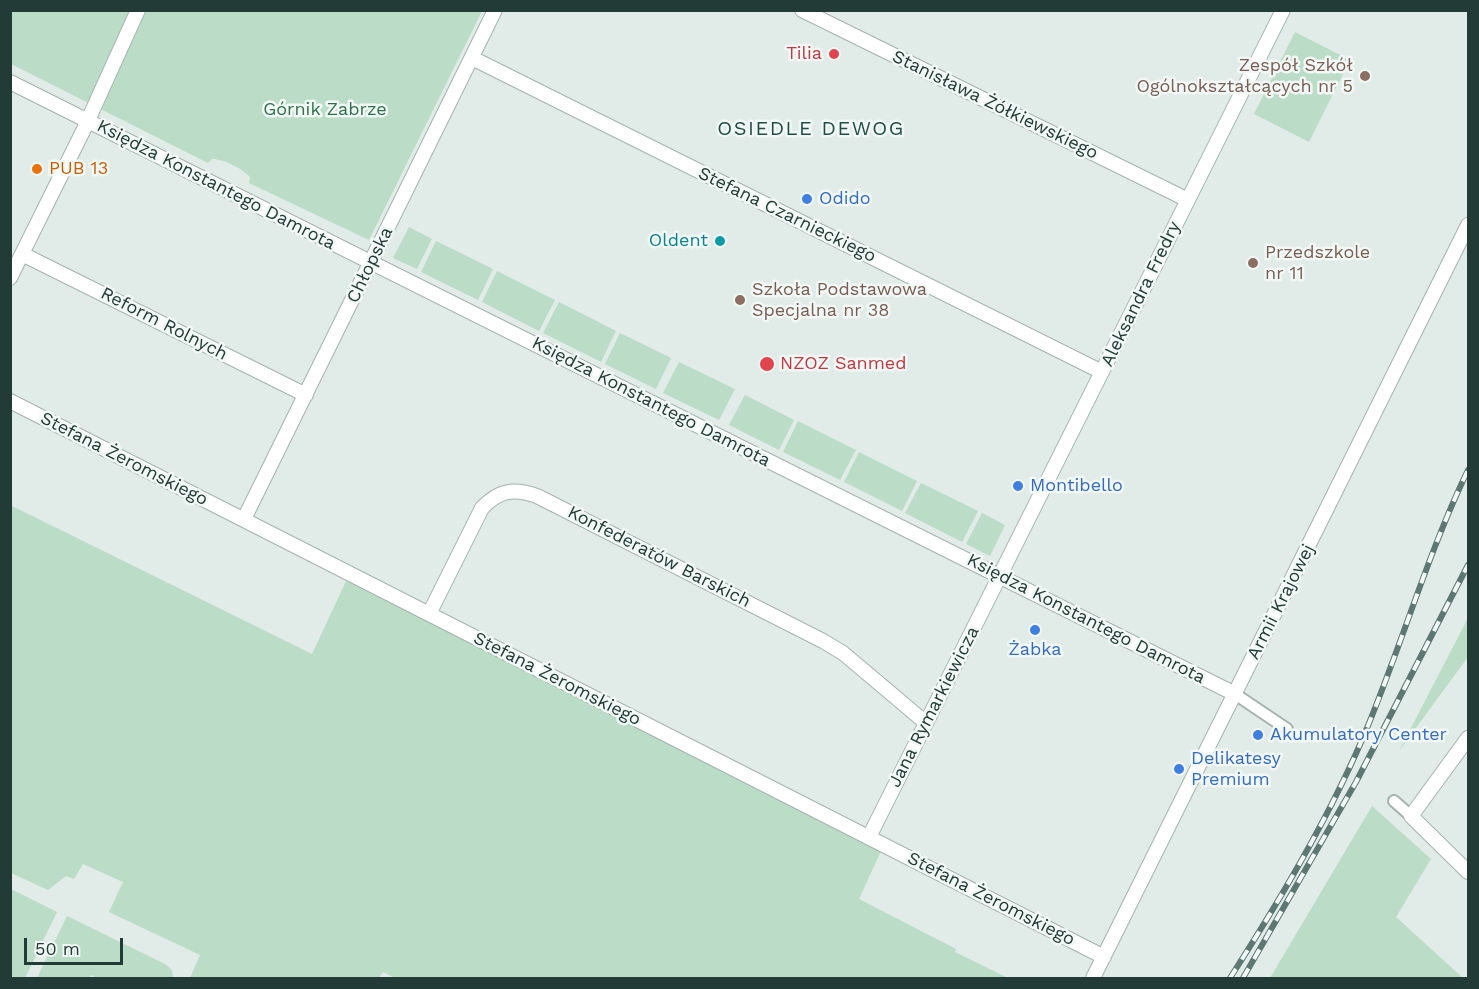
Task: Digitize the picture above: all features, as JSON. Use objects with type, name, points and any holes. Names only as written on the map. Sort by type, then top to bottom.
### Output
[{"type":"street","points":[[12,272],[88,120],[138,10]]},
{"type":"street","name":"Chłopska","points":[[244,519],[495,10]]},
{"type":"street","name":"Stanisława Żółkiewskiego","points":[[802,10],[1188,200]]},
{"type":"street","name":"Aleksandra Fredry","points":[[999,577],[1283,10]]},
{"type":"street","name":"Stefana Czarnieckiego","points":[[472,58],[1102,372]]},
{"type":"street","name":"Księdza Konstantego Damrota","points":[[10,82],[1235,694],[1287,729]]},
{"type":"street","name":"Armii Krajowej","points":[[1093,978],[1468,225]]},
{"type":"street","name":"Reform Rolnych","points":[[22,254],[306,395]]},
{"type":"street","name":"Stefana Żeromskiego","points":[[10,401],[1104,957]]},
{"type":"street","name":"Konfederatów Barskich","points":[[429,614],[482,508],[492,498],[507,491],[520,490],[537,496],[823,641],[843,653],[926,723]]},
{"type":"street","name":"Jana Rymarkiewicza","points":[[869,837],[999,577]]},
{"type":"street","points":[[1411,816],[1468,738]]},
{"type":"street","points":[[1394,801],[1468,872]]},
{"type":"green space","name":"Górnik Zabrze","points":[[10,11],[482,11],[369,240],[249,183],[250,177],[232,165],[212,159],[208,163],[11,64]]},
{"type":"green space","points":[[1295,32],[1350,60],[1309,142],[1254,114]]},
{"type":"green space","points":[[409,227],[432,239],[417,269],[393,258]]},
{"type":"green space","points":[[436,241],[493,269],[478,300],[421,272]]},
{"type":"green space","points":[[497,271],[555,300],[539,331],[482,302]]},
{"type":"green space","points":[[559,302],[616,331],[601,362],[543,333]]},
{"type":"green space","points":[[620,333],[671,358],[656,389],[605,364]]},
{"type":"green space","points":[[679,362],[735,389],[719,420],[663,393]]},
{"type":"green space","points":[[745,395],[794,420],[779,450],[729,425]]},
{"type":"green space","points":[[798,421],[856,450],[840,480],[783,452]]},
{"type":"green space","points":[[859,452],[917,481],[902,511],[844,482]]},
{"type":"green space","points":[[921,483],[978,511],[962,542],[905,513]]},
{"type":"green space","points":[[10,505],[312,654],[347,579],[878,846],[881,851],[859,899],[956,949],[955,952],[1008,978],[395,978],[383,972],[379,978],[190,978],[200,955],[109,912],[123,882],[83,864],[74,879],[66,876],[48,890],[11,873]]},
{"type":"green space","points":[[982,513],[1005,525],[990,556],[966,544]]},
{"type":"green space","points":[[1468,618],[1468,657],[1399,751]]},
{"type":"green space","points":[[1372,806],[1431,859],[1396,917],[1463,978],[1270,978]]},
{"type":"green space","points":[[11,889],[57,912],[25,978],[11,978]]},
{"type":"green space","points":[[67,916],[165,964],[172,970],[173,978],[97,978],[91,975],[89,978],[37,978]]},
{"type":"railway","points":[[1230,978],[1300,862],[1348,771],[1376,706],[1439,536],[1468,470]]},
{"type":"railway","points":[[1243,978],[1356,782],[1468,565]]},
{"type":"place","name":"Tilia","points":[[834,54]]},
{"type":"place","name":"Zespół Szkół Ogólnokształcących nr 5","points":[[1365,76]]},
{"type":"place","name":"PUB 13","points":[[37,169]]},
{"type":"place","name":"Odido","points":[[807,199]]},
{"type":"place","name":"Oldent","points":[[720,241]]},
{"type":"place","name":"Przedszkole nr 11","points":[[1253,263]]},
{"type":"place","name":"Szkoła Podstawowa Specjalna nr 38","points":[[740,300]]},
{"type":"place","name":"NZOZ Sanmed","points":[[767,364]]},
{"type":"place","name":"Montibello","points":[[1018,486]]},
{"type":"place","name":"Żabka","points":[[1035,630]]},
{"type":"place","name":"Akumulatory Center","points":[[1258,735]]},
{"type":"place","name":"Delikatesy Premium","points":[[1179,769]]},
{"type":"district","name":"OSIEDLE DEWOG","points":[[811,129]]}]
